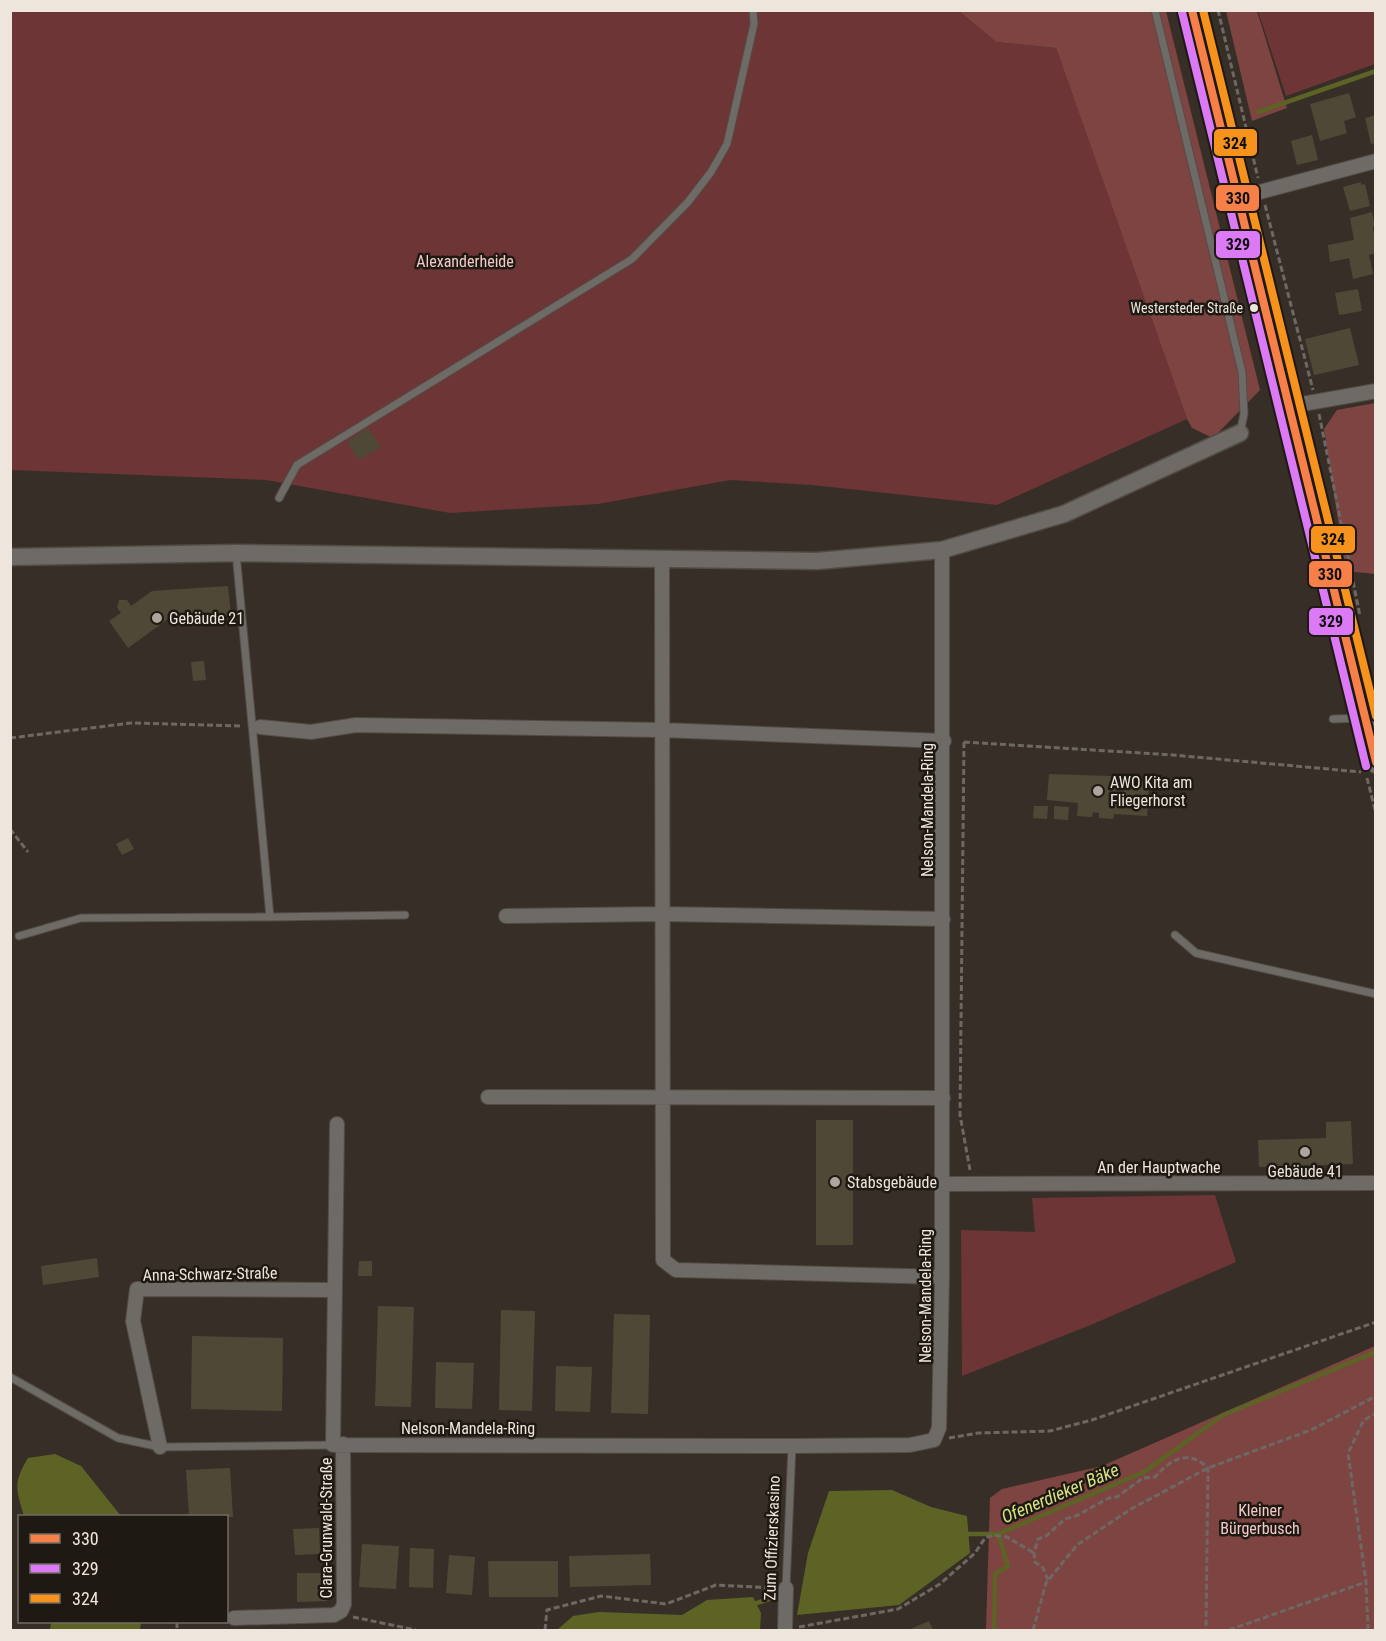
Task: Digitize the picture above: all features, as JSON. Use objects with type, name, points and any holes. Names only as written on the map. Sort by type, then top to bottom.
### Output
[{"type":"main road","points":[[1192,10],[1237,198],[1291,406],[1364,718],[1371,768]]},
{"type":"street","points":[[1237,198],[1376,160]]},
{"type":"street","points":[[1291,406],[1376,391]]},
{"type":"street","points":[[10,557],[236,553],[817,561],[942,550],[1064,514],[1240,433]]},
{"type":"street","name":"Nelson-Mandela-Ring","points":[[338,1445],[792,1446],[910,1445],[934,1440],[939,1428],[942,1277],[944,741],[942,550]]},
{"type":"street","points":[[662,559],[663,1260],[676,1270],[942,1277]]},
{"type":"street","points":[[260,727],[311,732],[356,725],[662,730],[944,741]]},
{"type":"street","points":[[506,916],[662,914],[943,919]]},
{"type":"street","points":[[488,1096],[943,1098]]},
{"type":"street","name":"Clara-Grunwald-Straße","points":[[234,1618],[334,1615],[341,1611],[344,1604],[335,1290],[337,1124]]},
{"type":"street","name":"An der Hauptwache","points":[[942,1184],[1376,1183]]},
{"type":"street","name":"Anna-Schwarz-Straße","points":[[160,1447],[133,1321],[136,1289],[335,1290]]},
{"type":"street","name":"Zum Offizierskasino","points":[[785,1630],[786,1588]]},
{"type":"lane","points":[[279,498],[297,465],[632,259],[688,202],[711,172],[727,144],[754,24],[753,10]]},
{"type":"lane","points":[[1155,10],[1242,372],[1244,414],[1240,433]]},
{"type":"lane","points":[[236,553],[270,917]]},
{"type":"lane","points":[[1333,719],[1364,718]]},
{"type":"lane","points":[[19,936],[81,918],[405,915]]},
{"type":"lane","points":[[1175,935],[1196,953],[1376,994]]},
{"type":"lane","points":[[10,1377],[118,1438],[160,1447],[338,1445]]},
{"type":"lane","name":"Zum Offizierskasino","points":[[786,1588],[792,1446]]},
{"type":"path","points":[[1218,10],[1261,192],[1316,401],[1361,625]]},
{"type":"path","points":[[10,738],[131,723],[260,727]]},
{"type":"path","points":[[944,741],[1371,768]]},
{"type":"path","points":[[964,742],[960,1114],[972,1184]]},
{"type":"path","points":[[10,829],[28,852]]},
{"type":"path","points":[[934,1440],[978,1433],[1050,1431],[1092,1420],[1376,1322]]},
{"type":"path","points":[[1033,1630],[1048,1580],[1077,1545],[1131,1509],[1208,1468],[1311,1430],[1376,1396]]},
{"type":"path","points":[[1368,1630],[1366,1582],[1348,1453],[1364,1420],[1376,1413]]},
{"type":"path","points":[[1048,1580],[1043,1568],[1035,1562],[1034,1552],[1038,1539],[1046,1536],[1065,1519],[1076,1516],[1108,1498],[1118,1497],[1143,1478],[1155,1477],[1165,1466],[1186,1457],[1198,1459],[1208,1468],[1206,1630]]},
{"type":"path","points":[[785,1630],[898,1609],[940,1584],[975,1553],[985,1538],[993,1535],[1007,1537],[1034,1552]]},
{"type":"path","points":[[1228,1630],[1366,1582]]},
{"type":"path","points":[[545,1630],[547,1610],[601,1596],[666,1604],[716,1585],[786,1588]]},
{"type":"path","points":[[341,1611],[359,1619],[416,1630]]},
{"type":"green space","name":"Alexanderheide","points":[[11,10],[959,11],[996,42],[1056,48],[1187,419],[997,505],[812,485],[730,480],[598,504],[450,513],[266,480],[11,470]]},
{"type":"green space","points":[[959,11],[1166,11],[1260,390],[1213,438],[1192,428],[1187,419],[1056,48],[996,42]]},
{"type":"green space","points":[[1226,11],[1257,11],[1287,108],[1252,121]]},
{"type":"green space","points":[[1258,11],[1375,11],[1375,64],[1286,96]]},
{"type":"green space","points":[[1376,403],[1375,574],[1346,571],[1324,429],[1337,410]]},
{"type":"green space","points":[[1215,1195],[1236,1262],[1093,1324],[962,1376],[961,1230],[1035,1232],[1032,1198]]},
{"type":"green space","name":"Kleiner Bürgerbusch","points":[[1375,1346],[1375,1630],[986,1630],[990,1498],[1002,1489],[1102,1466]]},
{"type":"shaded area","points":[[55,1454],[81,1466],[120,1515],[24,1515],[17,1486],[28,1458]]},
{"type":"shaded area","points":[[892,1490],[931,1507],[967,1516],[970,1553],[899,1605],[797,1615],[808,1553],[829,1491]]},
{"type":"shaded area","points":[[753,1597],[761,1613],[760,1630],[557,1630],[573,1616],[599,1612],[682,1615],[707,1600]]},
{"type":"shaded area","points":[[51,1623],[141,1623],[140,1630],[50,1630]]},
{"type":"building","points":[[1349,93],[1356,117],[1344,121],[1347,133],[1320,141],[1310,104]]},
{"type":"building","points":[[1376,115],[1376,143],[1371,144],[1365,118]]},
{"type":"building","points":[[1312,135],[1318,160],[1297,165],[1291,141]]},
{"type":"building","points":[[1361,182],[1361,185],[1365,184],[1370,206],[1350,211],[1343,187]]},
{"type":"building","points":[[1372,212],[1376,253],[1369,255],[1373,274],[1353,279],[1349,258],[1330,262],[1328,245],[1354,240],[1350,218]]},
{"type":"building","points":[[1358,289],[1362,311],[1339,315],[1335,293]]},
{"type":"building","points":[[1350,328],[1359,365],[1314,375],[1305,339]]},
{"type":"building","points":[[368,428],[381,447],[359,460],[347,442]]},
{"type":"building","name":"Gebäude 21","points":[[228,586],[231,616],[168,619],[128,648],[109,621],[121,613],[117,607],[119,600],[127,600],[131,606],[152,591]]},
{"type":"building","points":[[204,661],[206,680],[193,681],[191,662]]},
{"type":"building","name":"AWO Kita am Fliegerhorst","points":[[1049,774],[1111,776],[1111,780],[1149,782],[1147,816],[1114,814],[1113,819],[1099,818],[1099,813],[1093,812],[1092,817],[1077,816],[1078,803],[1047,800]]},
{"type":"building","points":[[1034,806],[1048,806],[1047,819],[1033,818]]},
{"type":"building","points":[[1054,806],[1069,807],[1068,820],[1054,819]]},
{"type":"building","points":[[128,838],[134,849],[122,855],[116,844]]},
{"type":"building","name":"Stabsgebäude","points":[[816,1120],[853,1120],[853,1245],[816,1245]]},
{"type":"building","name":"Gebäude 41","points":[[1351,1121],[1353,1164],[1259,1167],[1258,1140],[1326,1138],[1326,1122]]},
{"type":"building","points":[[97,1258],[99,1277],[43,1285],[41,1266]]},
{"type":"building","points":[[359,1261],[372,1261],[372,1276],[358,1276]]},
{"type":"building","points":[[378,1306],[414,1307],[411,1407],[375,1406]]},
{"type":"building","points":[[501,1310],[535,1311],[532,1411],[499,1410]]},
{"type":"building","points":[[614,1314],[650,1315],[648,1414],[611,1413]]},
{"type":"building","points":[[192,1336],[283,1338],[282,1411],[191,1409]]},
{"type":"building","points":[[436,1362],[474,1363],[472,1409],[435,1408]]},
{"type":"building","points":[[556,1366],[592,1367],[590,1412],[555,1411]]},
{"type":"building","points":[[230,1468],[233,1517],[189,1515],[186,1470]]},
{"type":"building","points":[[319,1528],[320,1554],[295,1555],[293,1529]]},
{"type":"building","points":[[362,1544],[399,1546],[396,1589],[359,1587]]},
{"type":"building","points":[[410,1548],[434,1549],[433,1588],[409,1587]]},
{"type":"building","points":[[650,1554],[651,1585],[570,1587],[569,1556]]},
{"type":"building","points":[[449,1555],[475,1557],[472,1595],[446,1593]]},
{"type":"building","points":[[488,1561],[558,1561],[558,1597],[489,1597]]},
{"type":"building","points":[[297,1573],[326,1573],[327,1601],[297,1602]]},
{"type":"building","points":[[929,1621],[933,1630],[908,1630]]},
{"type":"waterway","points":[[1258,112],[1376,71]]},
{"type":"waterway","name":"Ofenerdieker Bäke","points":[[963,1534],[998,1534],[1144,1472],[1223,1415],[1376,1352]]},
{"type":"waterway","points":[[994,1630],[995,1574],[1008,1566],[998,1534]]},
{"type":"waterway","name":"Ofenerdieker Bäke","points":[[751,1605],[769,1599]]},
{"type":"transit line","name":"330","points":[[1192,10],[1376,762]]},
{"type":"transit line","name":"324","points":[[1203,10],[1376,716]]},
{"type":"transit line","name":"329","points":[[1182,12],[1366,766]]},
{"type":"place","name":"Westersteder Straße","points":[[1254,308]]},
{"type":"place","name":"Gebäude 21","points":[[157,618]]},
{"type":"place","name":"AWO Kita am Fliegerhorst","points":[[1098,791]]},
{"type":"place","name":"Gebäude 41","points":[[1305,1152]]},
{"type":"place","name":"Stabsgebäude","points":[[835,1182]]}]
